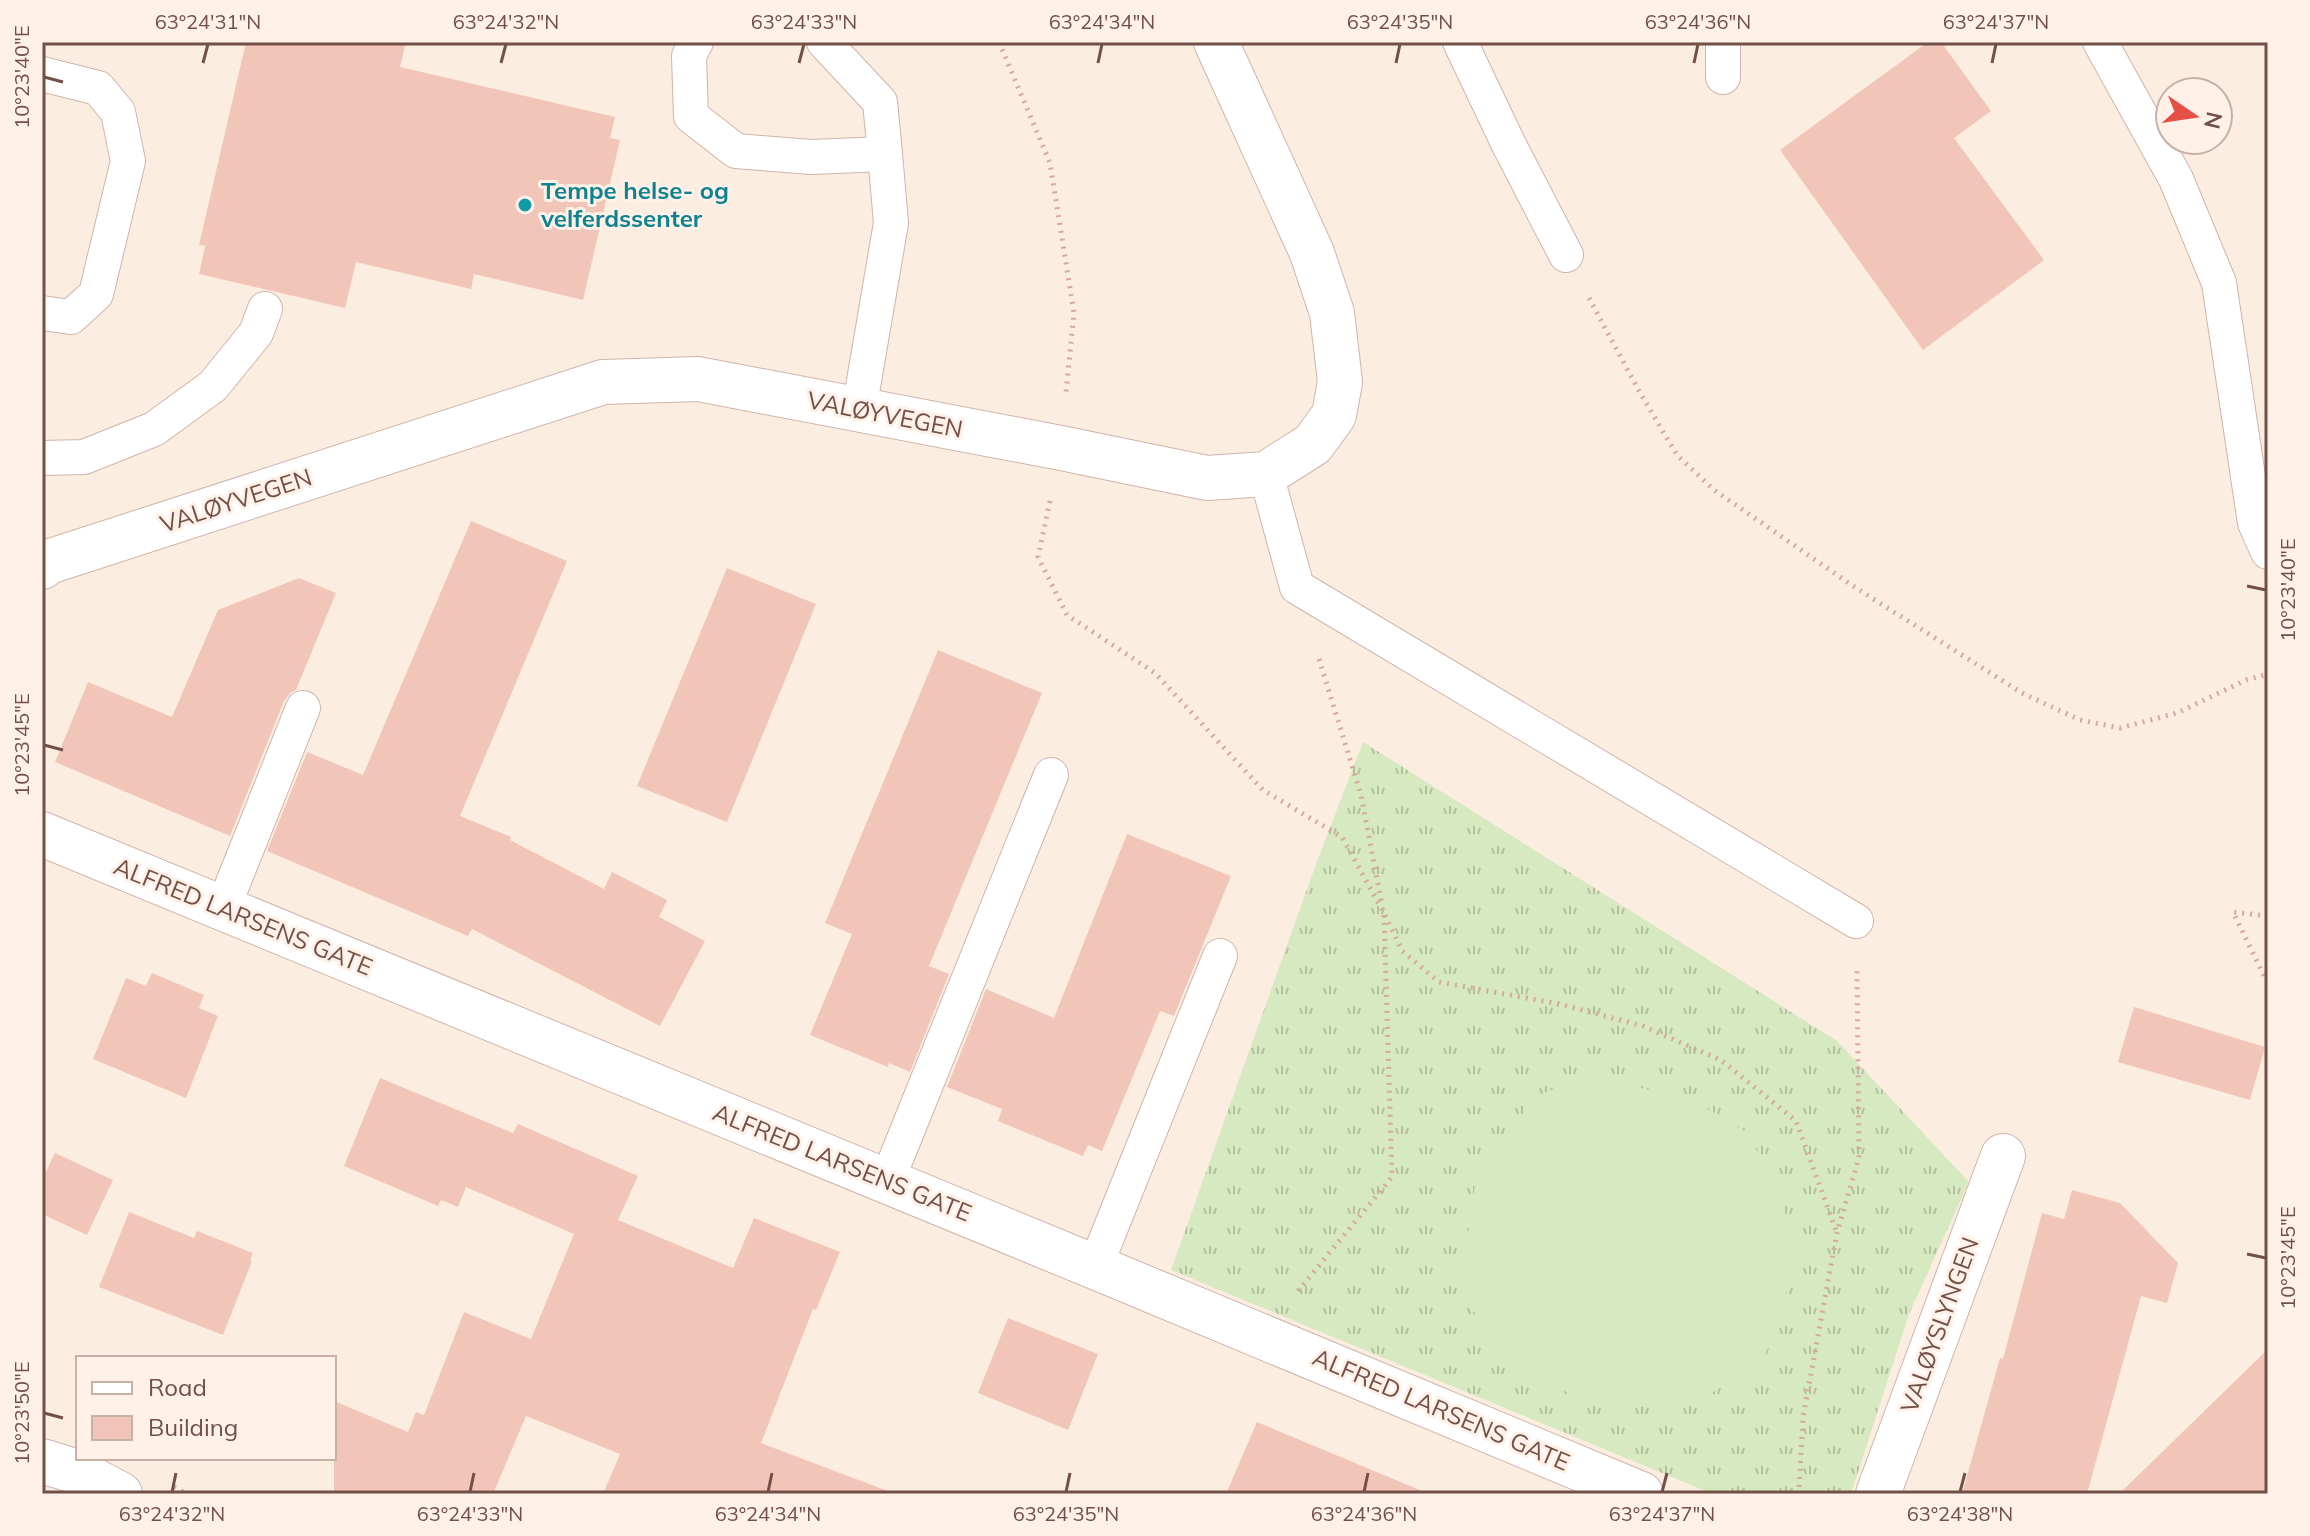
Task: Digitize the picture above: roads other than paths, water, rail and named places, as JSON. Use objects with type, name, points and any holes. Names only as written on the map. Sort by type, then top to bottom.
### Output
[{"type":"street","name":"VALØYVEGEN","points":[[42,567],[48,562],[603,382],[698,379],[1207,478],[1266,474],[1313,444],[1334,415],[1340,382],[1332,313],[1312,253],[1216,42]]},
{"type":"street","name":"ALFRED LARSENS GATE","points":[[42,834],[1641,1494]]},
{"type":"street","name":"VALØYSLYNGEN","points":[[1878,1494],[2003,1156]]},
{"type":"street","points":[[42,1461],[78,1472],[120,1494]]},
{"type":"lane","points":[[696,42],[689,56],[691,116],[736,151],[811,157],[885,154]]},
{"type":"lane","points":[[824,42],[880,102],[885,154],[891,223],[859,410]]},
{"type":"lane","points":[[1460,42],[1566,255]]},
{"type":"lane","points":[[1723,42],[1723,77]]},
{"type":"lane","points":[[2100,42],[2176,179],[2219,283],[2255,523],[2268,552]]},
{"type":"lane","points":[[42,74],[98,88],[118,112],[128,161],[96,294],[71,317],[42,313]]},
{"type":"lane","points":[[42,458],[84,457],[154,429],[213,386],[256,333],[265,309]]},
{"type":"lane","points":[[1266,474],[1297,587],[1856,921]]},
{"type":"lane","points":[[223,908],[303,708]]},
{"type":"lane","points":[[887,1181],[1051,775]]},
{"type":"lane","points":[[1095,1267],[1220,956]]},
{"type":"place","name":"Tempe helse- og velferdssenter","points":[[525,205]]}]
